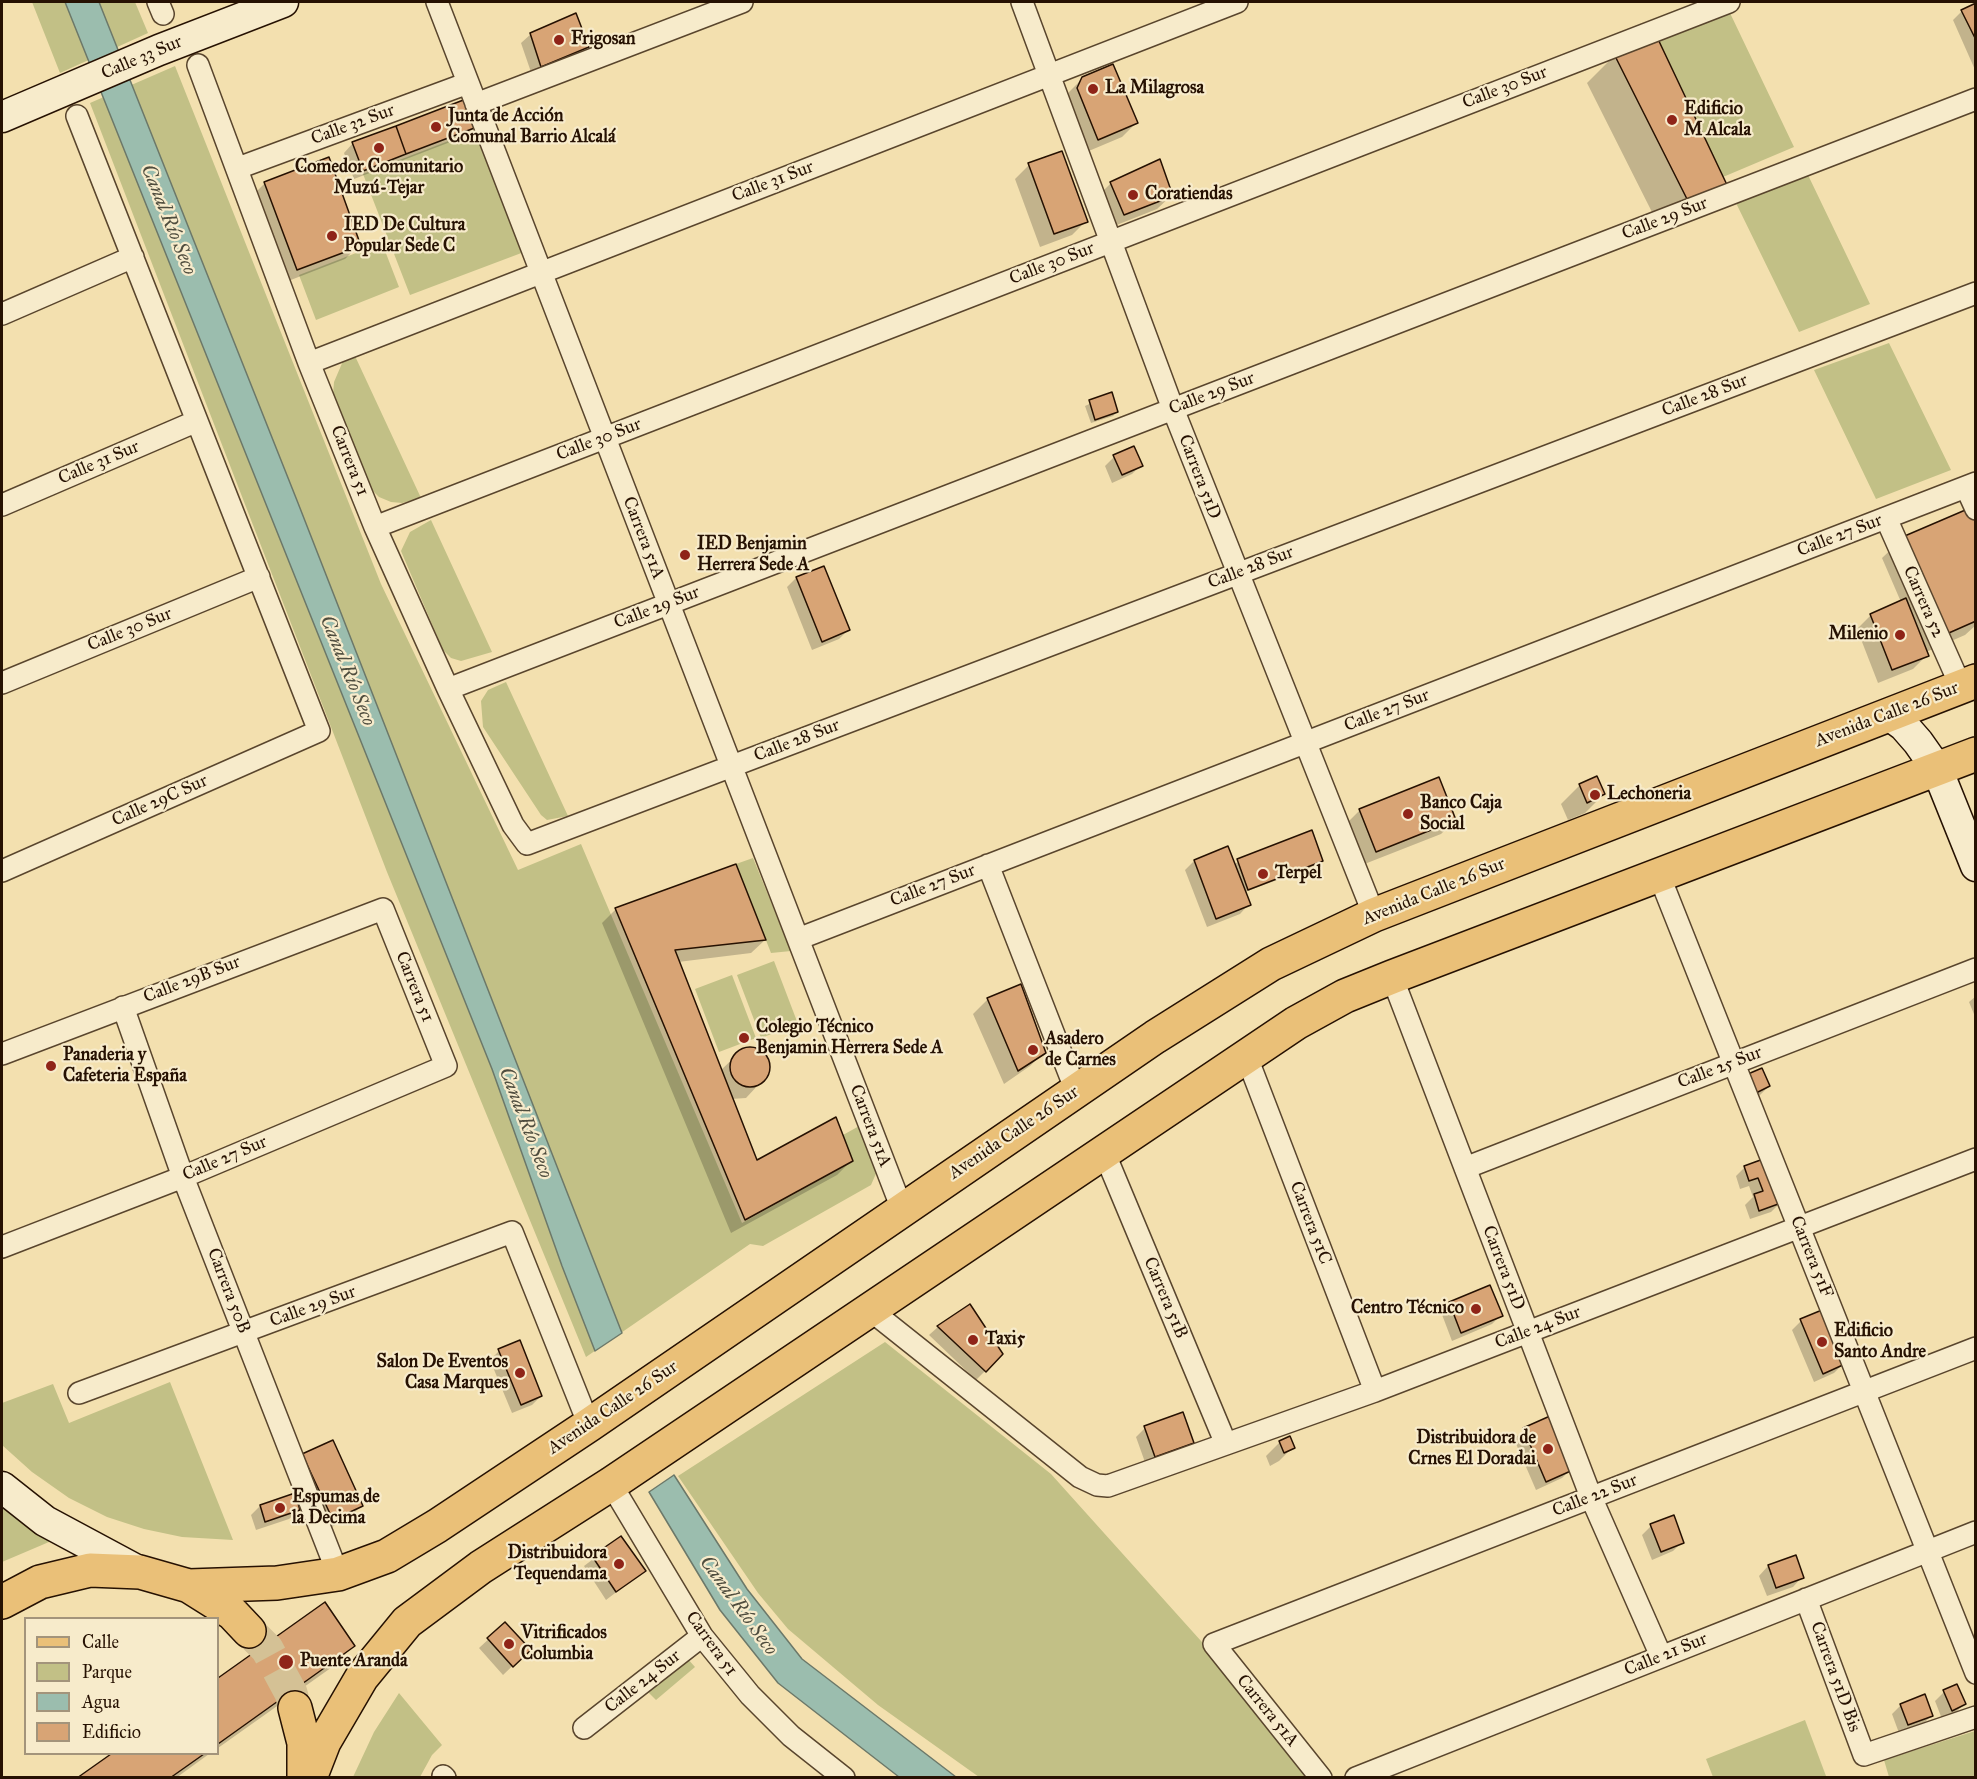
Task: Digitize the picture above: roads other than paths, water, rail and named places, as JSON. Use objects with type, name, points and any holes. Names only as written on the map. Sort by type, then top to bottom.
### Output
[{"type":"main road","name":"Avenida Calle 26 Sur","points":[[189,1586],[277,1583],[338,1574],[387,1556],[437,1527],[589,1425],[1076,1091],[1263,968],[1374,915],[1968,684]]},
{"type":"main road","points":[[310,1778],[324,1742],[362,1677],[407,1622],[481,1567],[611,1484],[1246,1055],[1320,1009],[1392,977],[1976,754]]},
{"type":"main road","points":[[2,1602],[40,1582],[90,1570],[140,1572],[189,1586],[232,1613],[249,1631]]},
{"type":"main road","points":[[295,1708],[304,1743],[304,1778]]},
{"type":"street","name":"Calle 33 Sur","points":[[2,117],[159,50],[283,2]]},
{"type":"street","name":"Carrera 51A","points":[[437,2],[902,1209]]},
{"type":"street","points":[[476,104],[741,2]]},
{"type":"street","name":"Carrera 51D","points":[[1022,2],[1173,409],[1374,915]]},
{"type":"street","name":"Calle 31 Sur","points":[[309,363],[1237,2]]},
{"type":"street","name":"Calle 30 Sur","points":[[375,527],[1728,2]]},
{"type":"street","name":"Carrera 51","points":[[198,65],[309,363],[375,527],[448,689],[513,825],[527,844]]},
{"type":"street","name":"Calle 32 Sur","points":[[238,168],[468,83]]},
{"type":"street","name":"Calle 29 Sur","points":[[448,689],[1976,99]]},
{"type":"street","points":[[77,116],[259,577]]},
{"type":"street","points":[[2,314],[133,257]]},
{"type":"street","name":"Calle 28 Sur","points":[[527,844],[1976,293]]},
{"type":"street","name":"Calle 31 Sur","points":[[2,505],[197,421]]},
{"type":"street","points":[[1971,485],[1976,509]]},
{"type":"street","name":"Calle 27 Sur","points":[[798,939],[1971,485]]},
{"type":"street","name":"Carrera 52","points":[[1886,518],[1968,684]]},
{"type":"street","name":"Calle 30 Sur","points":[[2,683],[259,577]]},
{"type":"street","name":"Calle 29C Sur","points":[[2,871],[319,731],[259,577]]},
{"type":"street","points":[[1889,715],[1918,741],[1937,769],[1976,866]]},
{"type":"street","points":[[988,865],[1076,1091]]},
{"type":"street","name":"Carrera 51F","points":[[1659,875],[1976,1673]]},
{"type":"street","name":"Carrera 51","points":[[383,909],[446,1066]]},
{"type":"street","name":"Calle 29B Sur","points":[[2,1054],[383,909]]},
{"type":"street","name":"Calle 25 Sur","points":[[1465,1168],[1976,969]]},
{"type":"street","name":"Carrera 51D","points":[[1392,977],[1591,1497],[1661,1656]]},
{"type":"street","name":"Carrera 50B","points":[[123,1007],[183,1177],[338,1574]]},
{"type":"street","name":"Carrera 51C","points":[[1246,1055],[1375,1391]]},
{"type":"street","name":"Calle 27 Sur","points":[[2,1247],[183,1177],[446,1066]]},
{"type":"street","name":"Carrera 51B","points":[[1104,1152],[1226,1444]]},
{"type":"street","name":"Calle 24 Sur","points":[[869,1308],[1080,1477],[1097,1485],[1116,1483],[1375,1391],[1976,1159]]},
{"type":"street","name":"Calle 29 Sur","points":[[79,1393],[512,1232],[589,1425]]},
{"type":"street","name":"Calle 22 Sur","points":[[1214,1644],[1976,1348]]},
{"type":"street","name":"Carrera 51","points":[[611,1484],[702,1636],[750,1695],[791,1736],[844,1778]]},
{"type":"street","points":[[2,1487],[45,1521],[140,1572]]},
{"type":"street","name":"Calle 21 Sur","points":[[1356,1778],[1976,1532]]},
{"type":"street","name":"Carrera 51D Bis","points":[[1806,1599],[1864,1755],[1976,1717]]},
{"type":"street","name":"Calle 24 Sur","points":[[584,1728],[702,1636]]},
{"type":"street","name":"Carrera 51A","points":[[1214,1644],[1321,1778]]},
{"type":"water","name":"Canal Río Seco","points":[[65,2],[99,2],[298,503],[622,1333],[595,1351],[562,1266],[492,1069]]},
{"type":"water","name":"Canal Río Seco","points":[[674,1475],[747,1589],[802,1659],[956,1777],[899,1777],[778,1683],[720,1610],[649,1492]]},
{"type":"tunnel","points":[[249,1631],[267,1649],[291,1693],[295,1708]]},
{"type":"place","name":"Frigosan","points":[[559,40]]},
{"type":"place","name":"La Milagrosa","points":[[1093,89]]},
{"type":"place","name":"Edificio M Alcala","points":[[1672,120]]},
{"type":"place","name":"Junta de Acción Comunal Barrio Alcalá","points":[[436,127]]},
{"type":"place","name":"Comedor Comunitario Muzú-Tejar","points":[[379,148]]},
{"type":"place","name":"Coratiendas","points":[[1133,195]]},
{"type":"place","name":"IED De Cultura Popular Sede C","points":[[332,236]]},
{"type":"place","name":"IED Benjamin Herrera Sede A","points":[[685,555]]},
{"type":"place","name":"Milenio","points":[[1900,635]]},
{"type":"place","name":"Lechoneria","points":[[1595,795]]},
{"type":"place","name":"Banco Caja Social","points":[[1408,814]]},
{"type":"place","name":"Terpel","points":[[1263,874]]},
{"type":"place","name":"Colegio Técnico Benjamin Herrera Sede A","points":[[744,1038]]},
{"type":"place","name":"Asadero de Carnes","points":[[1033,1050]]},
{"type":"place","name":"Panaderia y Cafeteria España","points":[[51,1066]]},
{"type":"place","name":"Centro Técnico","points":[[1476,1309]]},
{"type":"place","name":"Taxi5","points":[[973,1340]]},
{"type":"place","name":"Edificio Santo Andre","points":[[1822,1342]]},
{"type":"place","name":"Salon De Eventos Casa Marques","points":[[520,1373]]},
{"type":"place","name":"Distribuidora de Crnes El Doradai","points":[[1548,1449]]},
{"type":"place","name":"Espumas de la Decima","points":[[280,1508]]},
{"type":"place","name":"Distribuidora Tequendama","points":[[619,1564]]},
{"type":"place","name":"Vitrificados Columbia","points":[[509,1644]]},
{"type":"place","name":"Puente Aranda","points":[[286,1662]]}]
